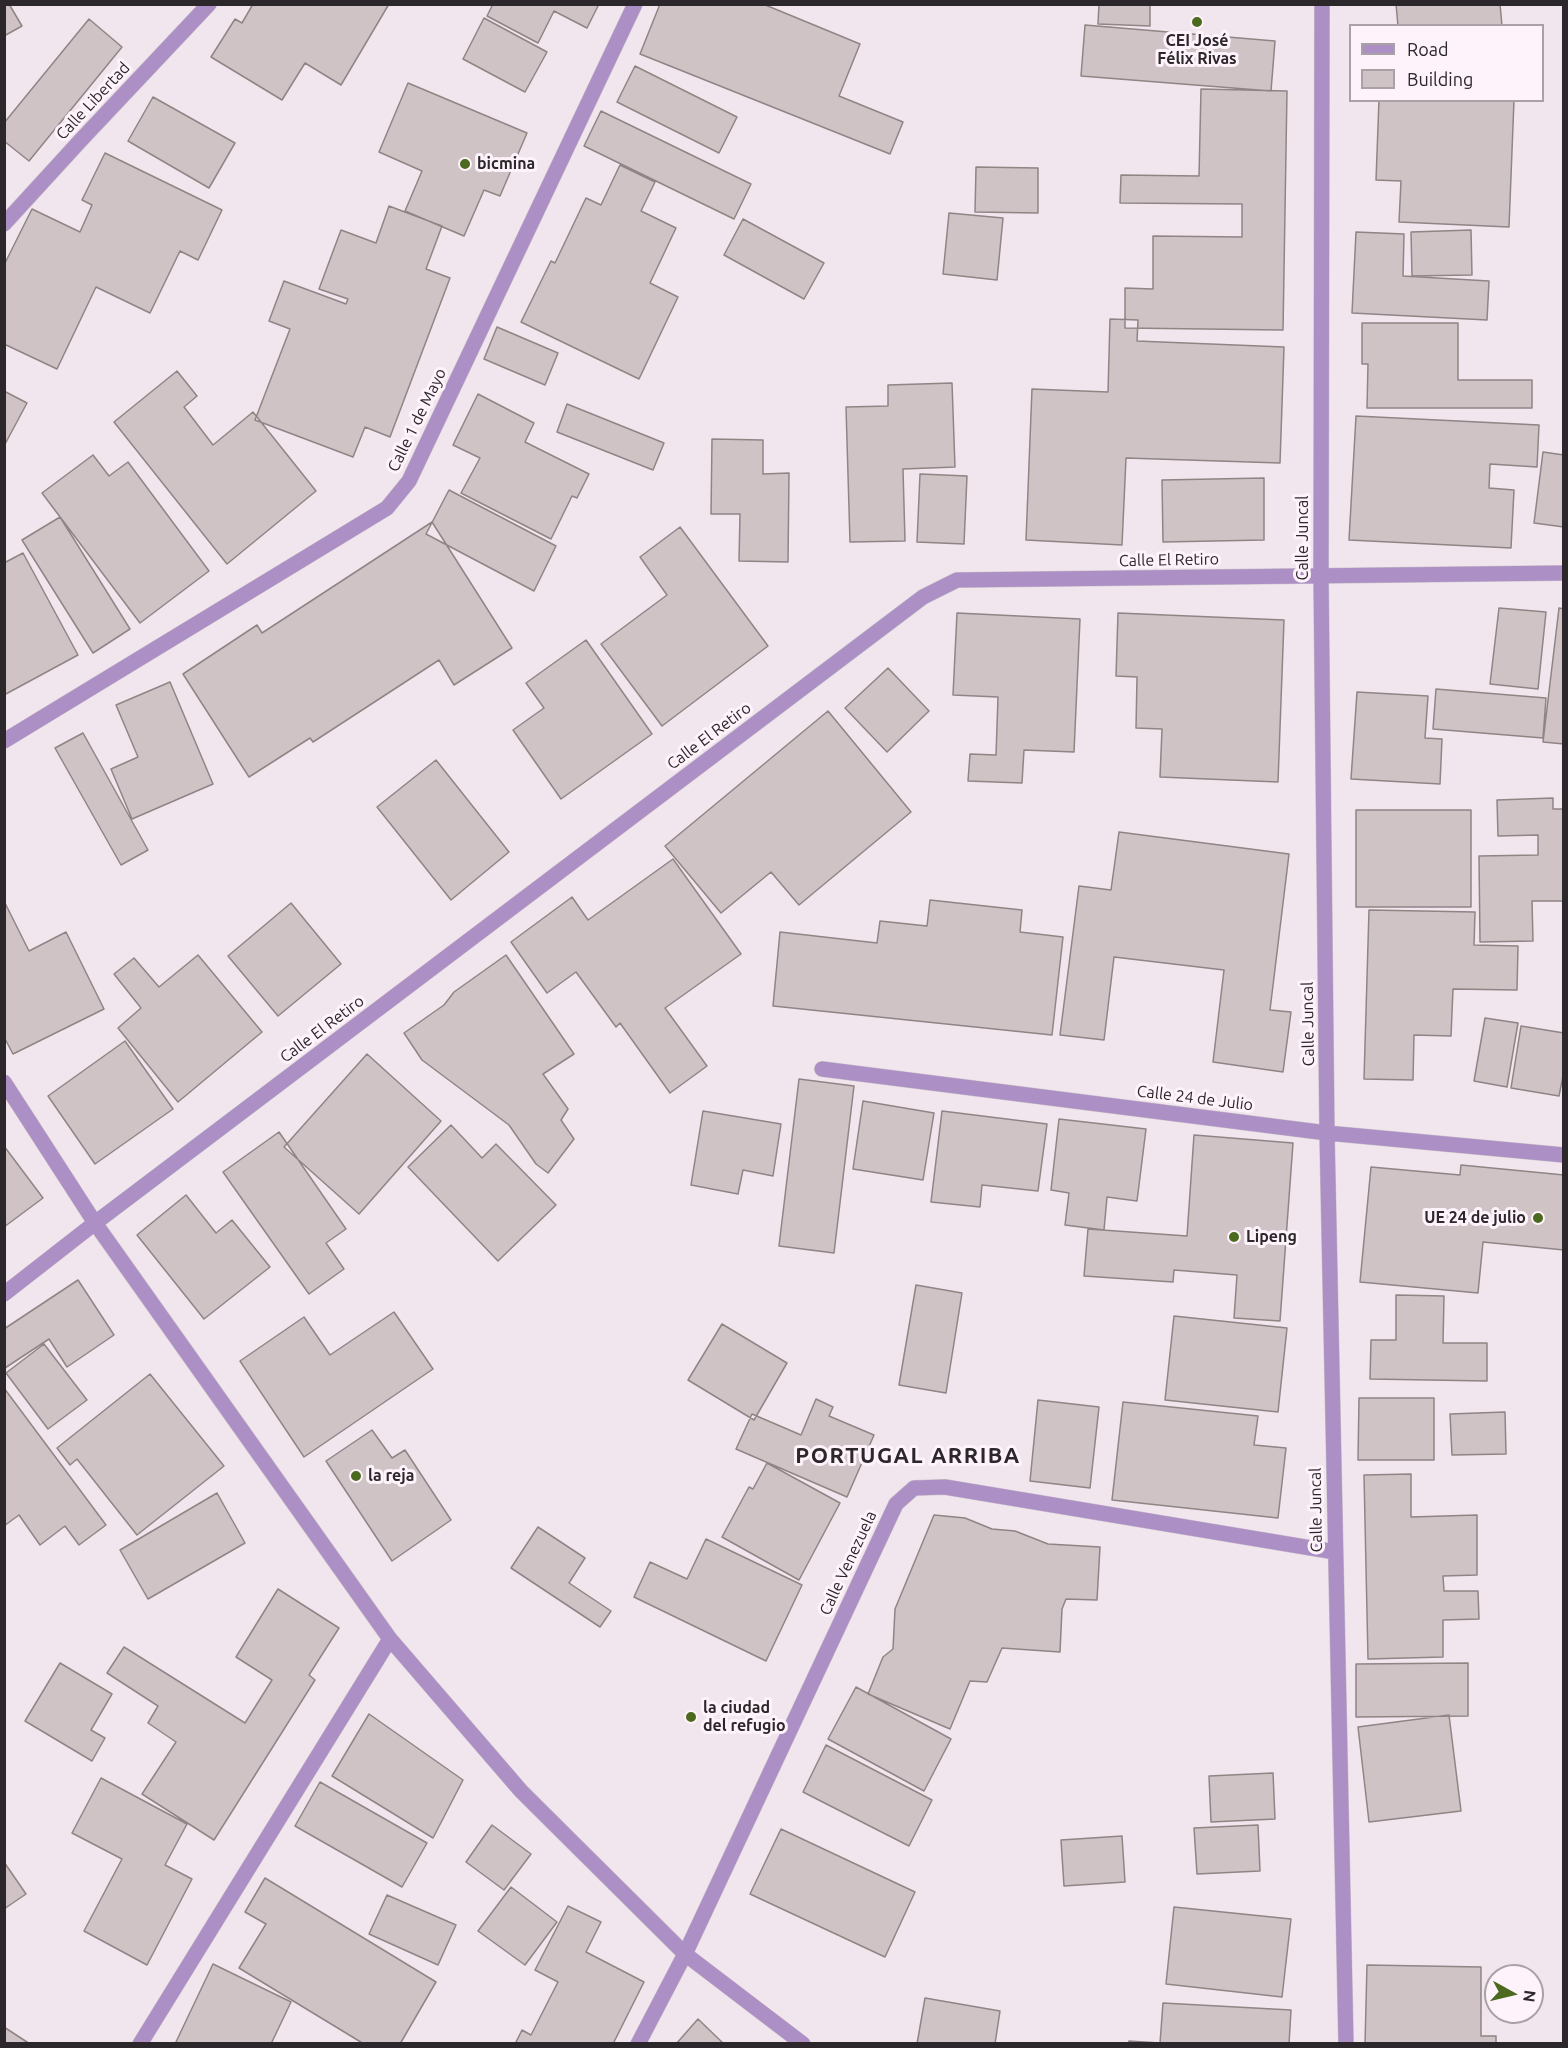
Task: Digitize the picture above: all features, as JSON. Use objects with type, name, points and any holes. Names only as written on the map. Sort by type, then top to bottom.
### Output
[{"type":"street","name":"Calle Libertad","points":[[4,224],[209,4]]},
{"type":"street","name":"Calle 1 de Mayo","points":[[4,741],[387,508],[409,481],[635,4]]},
{"type":"street","name":"Calle Juncal","points":[[1322,4],[1321,576],[1327,1133],[1346,2043]]},
{"type":"street","name":"Calle El Retiro","points":[[4,1294],[923,597],[957,580],[1563,573]]},
{"type":"street","name":"Calle 24 de Julio","points":[[822,1069],[1327,1133],[1563,1155]]},
{"type":"street","points":[[4,1082],[95,1223],[390,1639],[521,1791],[685,1954],[803,2043]]},
{"type":"street","name":"Calle Venezuela","points":[[638,2043],[685,1954],[896,1504],[914,1488],[945,1487],[1335,1552]]},
{"type":"street","points":[[140,2043],[390,1639]]},
{"type":"building","points":[[4,4],[9,4],[22,26],[4,36]]},
{"type":"building","points":[[253,4],[389,4],[341,85],[305,63],[282,100],[211,57],[235,19],[242,23]]},
{"type":"building","points":[[493,4],[599,4],[587,28],[554,11],[538,43],[487,16]]},
{"type":"building","points":[[660,4],[763,4],[860,44],[839,96],[903,122],[890,154],[640,54]]},
{"type":"building","points":[[1099,4],[1150,4],[1150,26],[1098,24]]},
{"type":"building","points":[[1396,4],[1500,4],[1502,24],[1398,24]]},
{"type":"building","points":[[484,18],[547,52],[525,92],[463,59]]},
{"type":"building","points":[[89,19],[122,47],[29,161],[4,141],[4,123]]},
{"type":"building","points":[[1085,25],[1275,41],[1271,91],[1081,76]]},
{"type":"building","points":[[635,66],[737,117],[719,153],[617,102]]},
{"type":"building","points":[[408,83],[527,133],[500,196],[484,190],[464,236],[405,211],[422,171],[379,152]]},
{"type":"building","points":[[1201,89],[1287,91],[1283,330],[1125,328],[1125,288],[1153,289],[1153,236],[1242,237],[1242,204],[1120,203],[1121,175],[1199,176]]},
{"type":"building","points":[[153,97],[235,143],[209,188],[128,141]]},
{"type":"building","points":[[1379,102],[1514,102],[1509,227],[1399,222],[1401,181],[1376,180]]},
{"type":"building","points":[[601,111],[751,184],[734,219],[584,146]]},
{"type":"building","points":[[105,153],[222,210],[198,260],[180,251],[150,313],[96,287],[57,369],[4,344],[4,265],[32,209],[80,232],[92,205],[82,200]]},
{"type":"building","points":[[620,165],[655,182],[641,211],[676,228],[650,283],[678,297],[639,379],[521,322],[551,261],[555,263],[586,198],[601,205]]},
{"type":"building","points":[[976,167],[1038,168],[1038,213],[975,212]]},
{"type":"building","points":[[389,206],[442,226],[426,269],[450,278],[390,437],[365,427],[353,457],[255,420],[290,329],[269,321],[284,281],[346,304],[348,299],[319,289],[341,230],[376,243]]},
{"type":"building","points":[[949,213],[1003,218],[997,280],[943,274]]},
{"type":"building","points":[[743,219],[824,263],[804,299],[724,255]]},
{"type":"building","points":[[1471,230],[1472,275],[1412,276],[1411,232]]},
{"type":"building","points":[[1356,232],[1404,234],[1403,276],[1489,281],[1487,320],[1352,313]]},
{"type":"building","points":[[1110,319],[1138,320],[1137,341],[1284,347],[1280,463],[1126,458],[1122,545],[1026,540],[1032,389],[1108,392]]},
{"type":"building","points":[[1362,323],[1458,323],[1458,380],[1532,380],[1532,408],[1367,408],[1368,364],[1362,364]]},
{"type":"building","points":[[497,327],[558,353],[545,385],[484,359]]},
{"type":"building","points":[[177,371],[197,396],[184,407],[213,445],[253,412],[316,491],[227,564],[114,422]]},
{"type":"building","points":[[952,383],[955,467],[903,469],[905,541],[850,542],[846,407],[888,406],[888,385]]},
{"type":"building","points":[[4,391],[27,403],[4,446]]},
{"type":"building","points":[[478,394],[534,423],[525,442],[589,474],[577,498],[572,496],[551,539],[461,493],[480,458],[453,445]]},
{"type":"building","points":[[567,404],[664,443],[653,470],[557,432]]},
{"type":"building","points":[[1356,416],[1539,425],[1537,467],[1490,464],[1489,488],[1514,490],[1511,548],[1349,540]]},
{"type":"building","points":[[712,439],[763,440],[763,474],[789,473],[788,562],[739,561],[740,514],[711,514]]},
{"type":"building","points":[[1543,452],[1564,455],[1564,527],[1534,523]]},
{"type":"building","points":[[93,455],[109,476],[128,462],[209,571],[140,623],[42,493]]},
{"type":"building","points":[[920,474],[967,476],[964,544],[917,542]]},
{"type":"building","points":[[1264,478],[1264,540],[1163,542],[1162,480]]},
{"type":"building","points":[[449,490],[556,546],[534,591],[426,534]]},
{"type":"building","points":[[60,517],[130,629],[93,653],[22,540]]},
{"type":"building","points":[[432,522],[512,648],[454,685],[439,660],[313,742],[310,738],[249,777],[183,674],[257,625],[262,633]]},
{"type":"building","points":[[680,527],[768,646],[662,726],[601,644],[667,595],[640,557]]},
{"type":"building","points":[[23,553],[78,655],[4,695],[4,563]]},
{"type":"building","points":[[1499,608],[1546,612],[1538,689],[1490,684]]},
{"type":"building","points":[[1559,608],[1564,609],[1564,744],[1543,742]]},
{"type":"building","points":[[957,613],[1080,619],[1074,752],[1024,750],[1022,783],[968,781],[970,754],[996,755],[998,697],[953,695]]},
{"type":"building","points":[[1118,613],[1284,620],[1278,782],[1160,777],[1162,729],[1136,728],[1137,677],[1116,676]]},
{"type":"building","points":[[586,640],[652,734],[561,799],[513,730],[544,708],[526,683]]},
{"type":"building","points":[[888,668],[929,711],[887,752],[845,708]]},
{"type":"building","points":[[170,682],[213,784],[132,819],[111,769],[138,757],[116,705]]},
{"type":"building","points":[[1436,689],[1546,698],[1543,738],[1433,729]]},
{"type":"building","points":[[1357,692],[1428,696],[1425,738],[1442,739],[1440,784],[1351,779]]},
{"type":"building","points":[[828,711],[911,812],[799,905],[771,872],[721,913],[665,846]]},
{"type":"building","points":[[83,733],[148,850],[121,865],[55,748]]},
{"type":"building","points":[[436,760],[509,852],[451,900],[377,807]]},
{"type":"building","points":[[1553,798],[1553,809],[1564,809],[1564,901],[1532,901],[1533,941],[1480,942],[1479,856],[1538,855],[1538,835],[1498,836],[1497,800]]},
{"type":"building","points":[[1356,810],[1471,810],[1471,907],[1356,907]]},
{"type":"building","points":[[1119,832],[1289,854],[1270,1010],[1291,1012],[1283,1072],[1213,1062],[1224,970],[1114,957],[1104,1040],[1060,1035],[1079,886],[1111,890]]},
{"type":"building","points":[[673,859],[741,954],[665,1008],[707,1066],[670,1093],[620,1023],[616,1027],[576,972],[547,993],[511,942],[572,897],[588,920]]},
{"type":"building","points":[[930,900],[1022,910],[1020,932],[1063,937],[1052,1035],[773,1006],[780,932],[877,943],[880,921],[927,926]]},
{"type":"building","points":[[4,901],[29,951],[66,932],[104,1009],[13,1054],[4,1037]]},
{"type":"building","points":[[291,903],[341,964],[278,1016],[228,956]]},
{"type":"building","points":[[1369,910],[1475,912],[1474,945],[1518,946],[1517,990],[1453,989],[1451,1036],[1414,1035],[1413,1080],[1364,1079]]},
{"type":"building","points":[[198,955],[262,1032],[178,1102],[118,1028],[141,1008],[114,974],[134,958],[159,987]]},
{"type":"building","points":[[506,955],[574,1054],[543,1074],[568,1109],[561,1120],[574,1139],[548,1173],[536,1164],[509,1125],[422,1060],[404,1033],[444,1005],[454,992]]},
{"type":"building","points":[[1485,1018],[1518,1023],[1507,1087],[1474,1081]]},
{"type":"building","points":[[1521,1026],[1564,1033],[1564,1071],[1559,1096],[1511,1088]]},
{"type":"building","points":[[125,1041],[173,1109],[95,1164],[48,1096]]},
{"type":"building","points":[[367,1054],[441,1121],[359,1214],[284,1147]]},
{"type":"building","points":[[799,1079],[854,1086],[834,1253],[779,1246]]},
{"type":"building","points":[[863,1101],[934,1113],[923,1180],[853,1169]]},
{"type":"building","points":[[703,1111],[781,1124],[773,1176],[743,1170],[738,1194],[691,1185]]},
{"type":"building","points":[[942,1111],[1047,1124],[1038,1191],[982,1185],[980,1207],[931,1202]]},
{"type":"building","points":[[1059,1119],[1146,1129],[1137,1201],[1107,1197],[1104,1230],[1065,1225],[1069,1193],[1051,1190]]},
{"type":"building","points":[[451,1125],[482,1158],[496,1144],[556,1205],[498,1261],[408,1167]]},
{"type":"building","points":[[279,1132],[346,1229],[326,1243],[344,1269],[309,1294],[223,1172]]},
{"type":"building","points":[[1194,1135],[1293,1143],[1280,1321],[1234,1318],[1237,1275],[1174,1270],[1173,1282],[1084,1276],[1088,1229],[1187,1236]]},
{"type":"building","points":[[4,1146],[43,1198],[4,1227]]},
{"type":"building","points":[[1461,1165],[1564,1175],[1564,1250],[1483,1242],[1478,1293],[1360,1282],[1371,1167],[1460,1175]]},
{"type":"building","points":[[186,1195],[216,1233],[232,1220],[270,1267],[204,1319],[137,1235]]},
{"type":"building","points":[[78,1280],[114,1335],[67,1367],[49,1339],[5,1368],[4,1329]]},
{"type":"building","points":[[916,1285],[962,1293],[946,1393],[899,1385]]},
{"type":"building","points":[[1396,1295],[1444,1296],[1443,1343],[1487,1343],[1487,1381],[1370,1379],[1371,1340],[1396,1340]]},
{"type":"building","points":[[394,1312],[433,1369],[304,1457],[240,1361],[304,1317],[330,1355]]},
{"type":"building","points":[[1174,1316],[1287,1328],[1278,1412],[1165,1400]]},
{"type":"building","points":[[722,1324],[787,1363],[754,1420],[688,1380]]},
{"type":"building","points":[[44,1344],[87,1400],[48,1429],[6,1373]]},
{"type":"building","points":[[150,1374],[224,1466],[137,1535],[77,1459],[70,1465],[57,1448]]},
{"type":"building","points":[[4,1388],[106,1525],[79,1545],[65,1526],[40,1545],[19,1515],[4,1526]]},
{"type":"building","points":[[1359,1398],[1434,1398],[1434,1460],[1358,1460]]},
{"type":"building","points":[[816,1399],[833,1407],[829,1416],[874,1435],[847,1497],[736,1449],[752,1414],[801,1435]]},
{"type":"building","points":[[1038,1400],[1099,1407],[1090,1488],[1030,1481]]},
{"type":"building","points":[[1123,1402],[1258,1416],[1254,1445],[1286,1448],[1278,1518],[1112,1500]]},
{"type":"building","points":[[1505,1412],[1506,1454],[1452,1455],[1450,1414]]},
{"type":"building","points":[[372,1430],[392,1458],[405,1450],[451,1520],[392,1561],[326,1461]]},
{"type":"building","points":[[767,1463],[840,1503],[799,1580],[722,1537],[749,1487],[753,1489]]},
{"type":"building","points":[[1411,1474],[1411,1517],[1477,1515],[1477,1575],[1443,1576],[1444,1591],[1478,1591],[1479,1619],[1443,1620],[1443,1657],[1368,1659],[1364,1475]]},
{"type":"building","points":[[217,1493],[245,1543],[148,1599],[120,1550]]},
{"type":"building","points":[[934,1515],[965,1518],[992,1529],[1015,1531],[1048,1544],[1100,1547],[1097,1600],[1066,1599],[1062,1609],[1060,1652],[1002,1648],[987,1682],[970,1681],[950,1729],[868,1694],[883,1657],[893,1649],[895,1609]]},
{"type":"building","points":[[538,1527],[585,1558],[569,1583],[611,1611],[600,1627],[511,1568]]},
{"type":"building","points":[[706,1539],[802,1585],[766,1661],[634,1597],[650,1562],[687,1579]]},
{"type":"building","points":[[278,1589],[339,1628],[309,1675],[315,1680],[214,1840],[142,1794],[176,1742],[148,1723],[158,1706],[107,1673],[124,1647],[245,1723],[272,1680],[236,1657]]},
{"type":"building","points":[[60,1663],[112,1694],[91,1730],[105,1738],[92,1761],[25,1721]]},
{"type":"building","points":[[1468,1663],[1468,1716],[1356,1717],[1356,1664]]},
{"type":"building","points":[[856,1687],[951,1739],[924,1791],[828,1739]]},
{"type":"building","points":[[369,1714],[463,1780],[433,1838],[332,1776]]},
{"type":"building","points":[[1449,1715],[1461,1811],[1369,1822],[1358,1727]]},
{"type":"building","points":[[826,1745],[932,1800],[909,1846],[803,1792]]},
{"type":"building","points":[[1273,1773],[1275,1819],[1211,1822],[1209,1776]]},
{"type":"building","points":[[101,1778],[187,1824],[165,1865],[192,1879],[147,1965],[84,1931],[122,1859],[72,1833]]},
{"type":"building","points":[[320,1782],[427,1843],[402,1887],[295,1826]]},
{"type":"building","points":[[492,1825],[531,1854],[504,1890],[466,1862]]},
{"type":"building","points":[[1258,1825],[1260,1871],[1197,1874],[1194,1828]]},
{"type":"building","points":[[781,1829],[915,1892],[885,1957],[750,1894]]},
{"type":"building","points":[[1122,1836],[1125,1882],[1064,1886],[1061,1840]]},
{"type":"building","points":[[4,1862],[26,1894],[4,1909]]},
{"type":"building","points":[[265,1878],[436,1982],[400,2044],[364,2044],[239,1968],[266,1924],[245,1912]]},
{"type":"building","points":[[511,1887],[557,1922],[525,1965],[478,1931]]},
{"type":"building","points":[[387,1895],[456,1925],[438,1965],[369,1934]]},
{"type":"building","points":[[568,1906],[601,1922],[586,1952],[644,1982],[613,2044],[515,2044],[522,2030],[531,2035],[558,1982],[535,1970]]},
{"type":"building","points":[[1174,1907],[1291,1919],[1282,1997],[1166,1984]]},
{"type":"building","points":[[213,1964],[291,2002],[271,2044],[175,2044]]},
{"type":"building","points":[[1367,1965],[1481,1967],[1481,2036],[1496,2036],[1496,2044],[1365,2044]]},
{"type":"building","points":[[925,1998],[1000,2011],[995,2044],[917,2044]]},
{"type":"building","points":[[1163,2003],[1291,2010],[1289,2044],[1128,2044],[1129,2041],[1160,2043]]},
{"type":"building","points":[[698,2019],[724,2044],[676,2044]]},
{"type":"building","points":[[4,2027],[30,2044],[4,2044]]},
{"type":"place","name":"CEI José Félix Rivas","points":[[1197,22]]},
{"type":"place","name":"bicmina","points":[[465,164]]},
{"type":"place","name":"UE 24 de julio","points":[[1538,1218]]},
{"type":"place","name":"Lipeng","points":[[1234,1237]]},
{"type":"place","name":"la reja","points":[[356,1476]]},
{"type":"place","name":"la ciudad del refugio","points":[[691,1717]]},
{"type":"district","name":"PORTUGAL ARRIBA","points":[[908,1456]]}]
